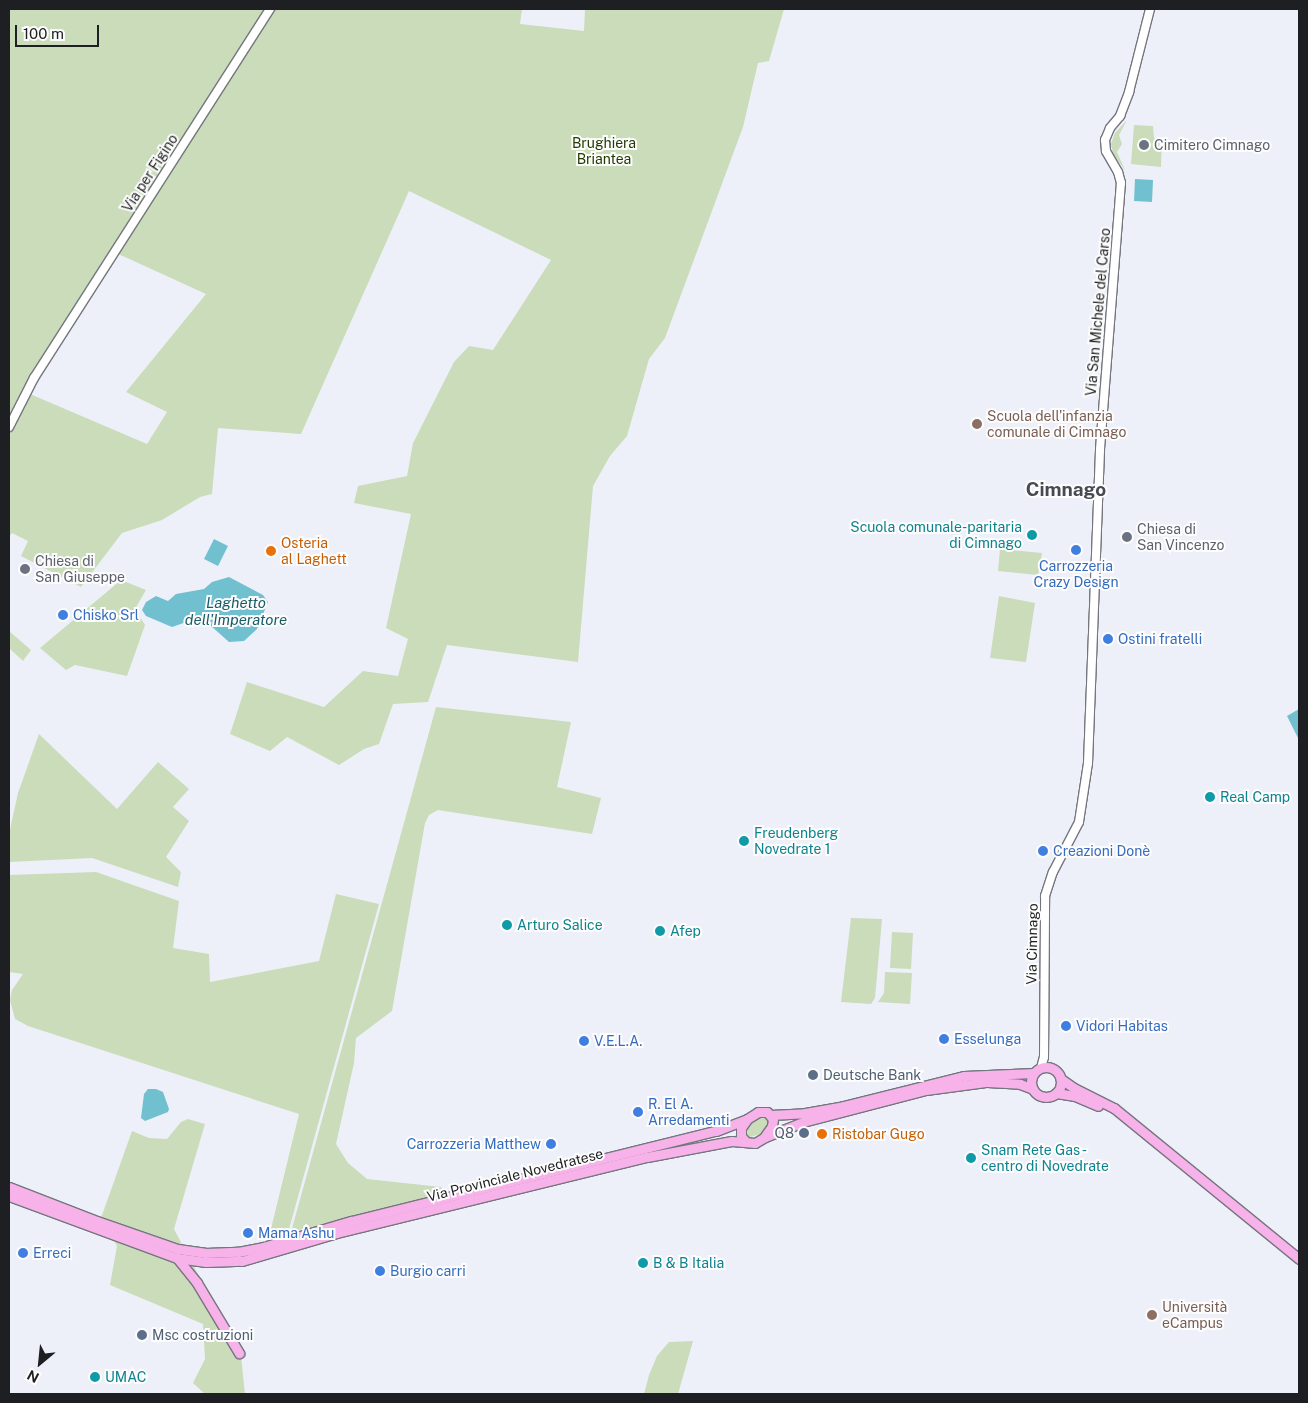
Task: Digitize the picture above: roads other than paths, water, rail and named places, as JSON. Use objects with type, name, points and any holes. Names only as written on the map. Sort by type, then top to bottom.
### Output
[{"type":"main road","points":[[1041,1069],[1031,1081],[1033,1089],[1044,1096],[1056,1093],[1074,1096],[1106,1110],[1161,1148]]},
{"type":"main road","points":[[746,1142],[740,1132],[747,1119],[760,1111],[770,1115],[805,1113],[843,1106],[964,1076],[1041,1069],[1057,1071],[1061,1079],[1074,1088],[1114,1108],[1299,1258]]},
{"type":"main road","points":[[1056,1093],[1061,1079]]},
{"type":"main road","name":"Via Provinciale Novedratese","points":[[9,1196],[176,1258],[206,1262],[242,1261],[337,1233],[647,1157],[728,1142],[755,1143],[803,1122],[956,1085],[995,1082],[1020,1084],[1033,1089]]},
{"type":"main road","points":[[765,1137],[773,1124],[770,1115]]},
{"type":"main road","name":"Via Provinciale Novedratese","points":[[9,1187],[178,1249],[205,1254],[238,1252],[263,1247],[350,1221],[716,1130],[747,1119]]},
{"type":"main road","points":[[176,1258],[197,1283],[239,1353]]},
{"type":"street","name":"Via per Figino","points":[[9,427],[21,401],[52,351],[270,9]]},
{"type":"street","name":"Via San Michele del Carso","points":[[1088,749],[1100,449],[1121,184],[1118,172],[1106,151],[1105,140],[1110,128],[1120,116],[1125,105],[1150,9]]},
{"type":"street","name":"Via Cimnago","points":[[1041,1069],[1044,1057],[1046,896],[1054,872],[1079,822],[1088,749]]},
{"type":"water","points":[[1135,179],[1153,180],[1152,202],[1134,201]]},
{"type":"water","points":[[214,539],[228,546],[218,566],[204,559]]},
{"type":"water","name":"Laghetto dell'Imperatore","points":[[229,577],[263,595],[268,602],[257,629],[244,641],[229,642],[201,617],[172,627],[146,616],[142,610],[146,602],[156,596],[168,601],[176,594],[204,589],[212,582]]},
{"type":"water","points":[[1299,709],[1299,740],[1287,716]]},
{"type":"water","points":[[148,1089],[156,1089],[163,1092],[169,1109],[168,1112],[145,1121],[141,1118],[144,1094]]},
{"type":"place","name":"Cimitero Cimnago","points":[[1144,145]]},
{"type":"place","name":"Scuola dell'infanzia comunale di Cimnago","points":[[977,424]]},
{"type":"place","name":"Scuola comunale-paritaria di Cimnago","points":[[1032,535]]},
{"type":"place","name":"Chiesa di San Vincenzo","points":[[1127,537]]},
{"type":"place","name":"Carrozzeria Crazy Design","points":[[1076,550]]},
{"type":"place","name":"Osteria al Laghett","points":[[271,551]]},
{"type":"place","name":"Chiesa di San Giuseppe","points":[[25,569]]},
{"type":"place","name":"Chisko Srl","points":[[63,615]]},
{"type":"place","name":"Ostini fratelli","points":[[1108,639]]},
{"type":"place","name":"Real Camp","points":[[1210,797]]},
{"type":"place","name":"Freudenberg Novedrate 1","points":[[744,841]]},
{"type":"place","name":"Creazioni Donè","points":[[1043,851]]},
{"type":"place","name":"Arturo Salice","points":[[507,925]]},
{"type":"place","name":"Afep","points":[[660,931]]},
{"type":"place","name":"Vidori Habitas","points":[[1066,1026]]},
{"type":"place","name":"Esselunga","points":[[944,1039]]},
{"type":"place","name":"V.E.L.A.","points":[[584,1041]]},
{"type":"place","name":"Deutsche Bank","points":[[813,1075]]},
{"type":"place","name":"R. El A. Arredamenti","points":[[638,1112]]},
{"type":"place","name":"Q8","points":[[804,1133]]},
{"type":"place","name":"Ristobar Gugo","points":[[822,1134]]},
{"type":"place","name":"Carrozzeria Matthew","points":[[551,1144]]},
{"type":"place","name":"Snam Rete Gas - centro di Novedrate","points":[[971,1158]]},
{"type":"place","name":"Mama Ashu","points":[[248,1233]]},
{"type":"place","name":"Erreci","points":[[23,1253]]},
{"type":"place","name":"B & B Italia","points":[[643,1263]]},
{"type":"place","name":"Burgio carri","points":[[380,1271]]},
{"type":"place","name":"Università eCampus","points":[[1152,1315]]},
{"type":"place","name":"Msc costruzioni","points":[[142,1335]]},
{"type":"place","name":"UMAC","points":[[95,1377]]},
{"type":"district","name":"Cimnago","points":[[1066,490]]},
{"type":"park label","name":"Brughiera Briantea","points":[[604,152]]}]
